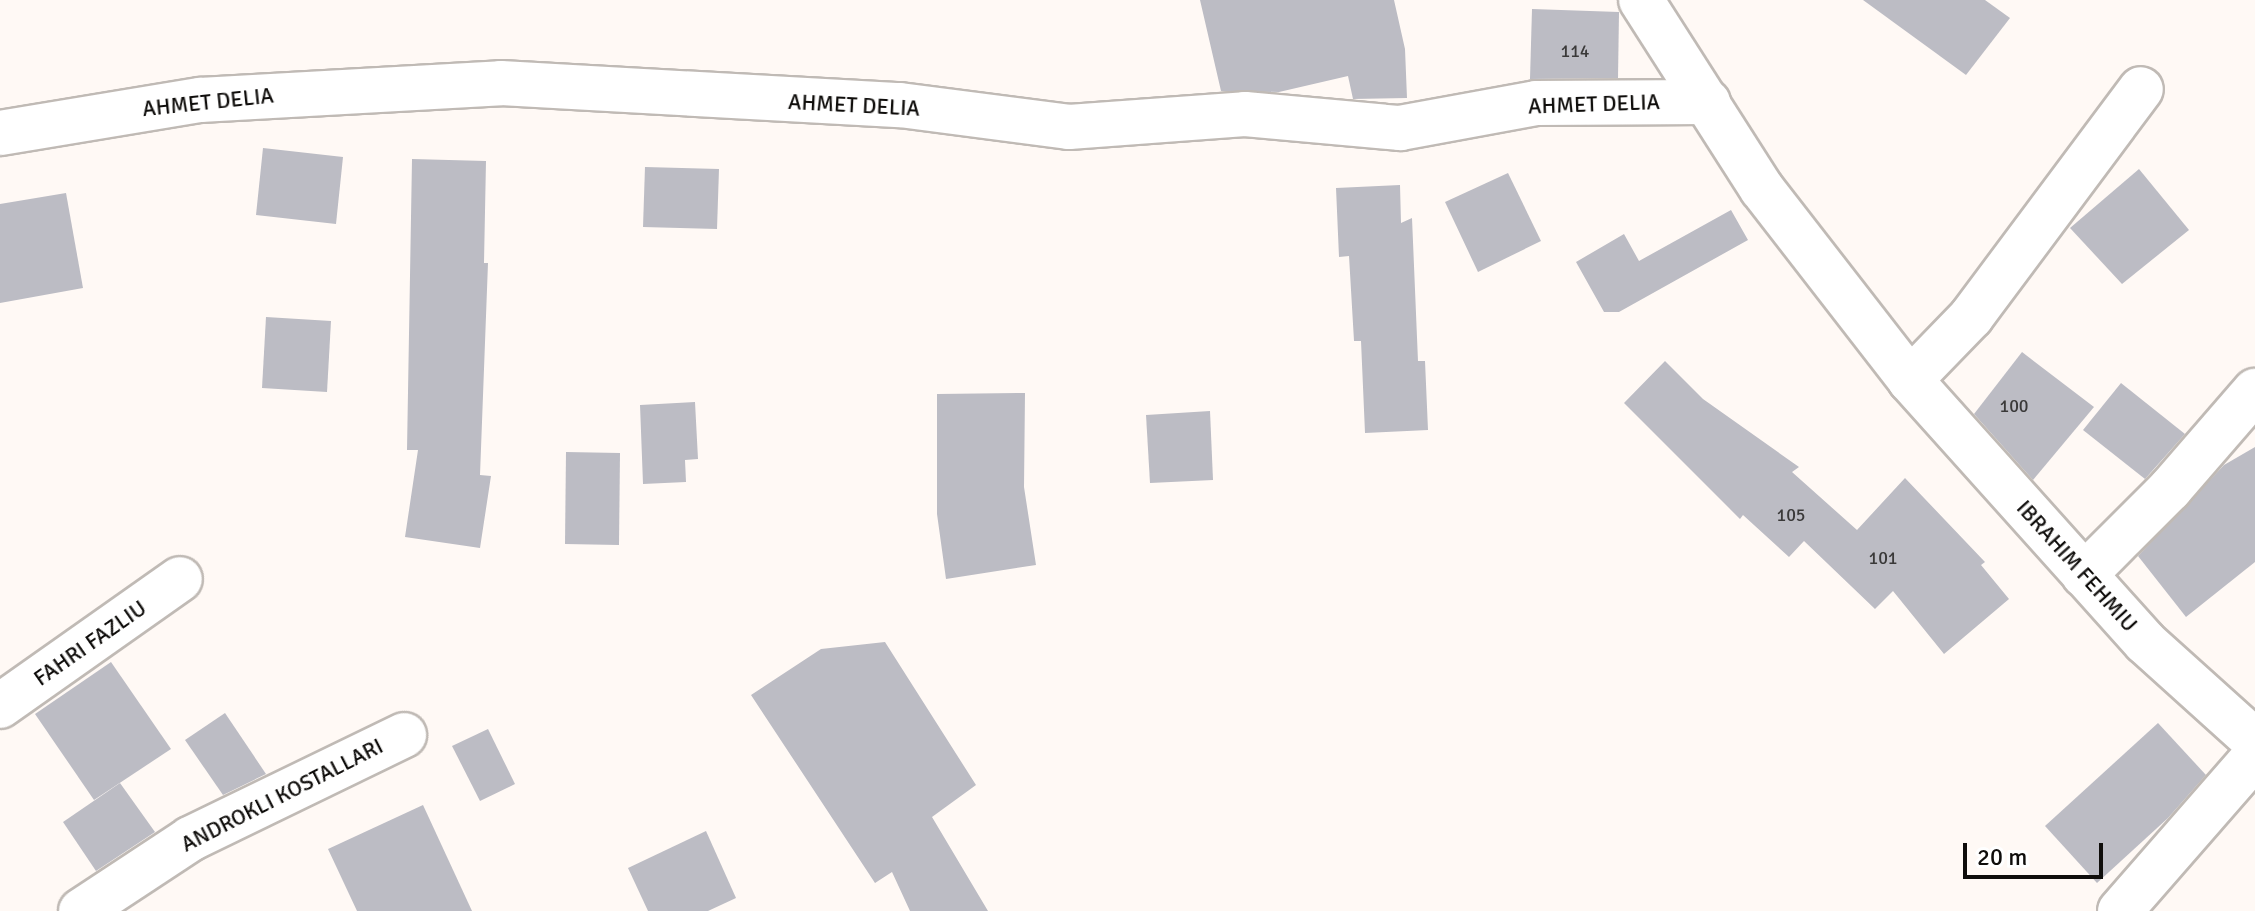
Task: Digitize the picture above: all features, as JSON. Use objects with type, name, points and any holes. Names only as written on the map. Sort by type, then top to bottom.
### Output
[{"type":"street","name":"IBRAHIM FEHMIU","points":[[1641,0],[1762,189],[1910,380],[2145,642],[2255,741]]},
{"type":"street","name":"AHMET DELIA","points":[[0,133],[200,100],[501,83],[900,105],[1069,127],[1245,114],[1400,128],[1536,103],[1708,102]]},
{"type":"street","points":[[1910,380],[1971,317],[2141,89]]},
{"type":"street","points":[[2084,575],[2170,489],[2255,391]]},
{"type":"street","name":"FAHRI FAZLIU","points":[[0,706],[180,579]]},
{"type":"street","name":"ANDROKLI KOSTALLARI","points":[[81,911],[190,839],[404,735]]},
{"type":"street","points":[[2120,911],[2255,756]]},
{"type":"building","points":[[1200,0],[1394,0],[1405,49],[1407,98],[1353,99],[1348,76],[1279,92],[1221,91]]},
{"type":"building","points":[[1863,0],[1985,0],[2010,18],[1966,75]]},
{"type":"building","points":[[1532,9],[1619,12],[1618,78],[1530,79]]},
{"type":"building","points":[[263,148],[343,157],[336,224],[256,215]]},
{"type":"building","points":[[412,159],[486,161],[484,263],[488,263],[480,475],[491,476],[480,548],[405,537],[418,450],[407,450]]},
{"type":"building","points":[[645,167],[719,169],[717,229],[643,227]]},
{"type":"building","points":[[2139,169],[2189,230],[2122,284],[2070,228]]},
{"type":"building","points":[[1508,173],[1541,241],[1478,272],[1445,202]]},
{"type":"building","points":[[1400,185],[1401,223],[1412,218],[1418,361],[1425,361],[1428,430],[1365,433],[1361,341],[1354,341],[1349,256],[1339,257],[1336,188]]},
{"type":"building","points":[[66,193],[83,288],[0,303],[0,204]]},
{"type":"building","points":[[1731,210],[1748,240],[1619,312],[1604,312],[1576,262],[1624,234],[1639,261]]},
{"type":"building","points":[[266,317],[331,321],[327,392],[262,388]]},
{"type":"building","points":[[2022,352],[2094,407],[2033,480],[1974,414]]},
{"type":"building","points":[[1665,361],[1703,399],[1799,467],[1792,472],[1857,530],[1905,478],[1985,562],[1981,565],[2009,599],[1944,654],[1893,591],[1875,609],[1804,541],[1789,557],[1743,515],[1740,519],[1624,403]]},
{"type":"building","points":[[2121,383],[2185,434],[2145,479],[2083,430]]},
{"type":"building","points":[[1025,393],[1024,487],[1036,565],[946,579],[937,514],[937,394]]},
{"type":"building","points":[[695,402],[698,459],[685,460],[686,482],[643,484],[640,405]]},
{"type":"building","points":[[1210,411],[1213,480],[1150,483],[1146,415]]},
{"type":"building","points":[[2255,447],[2255,562],[2186,617],[2138,556],[2224,465]]},
{"type":"building","points":[[566,452],[620,453],[619,545],[565,544]]},
{"type":"building","points":[[885,642],[976,785],[932,817],[988,911],[910,911],[892,872],[875,883],[751,695],[821,649]]},
{"type":"building","points":[[111,662],[171,749],[94,800],[35,714]]},
{"type":"building","points":[[225,713],[266,774],[223,795],[185,740]]},
{"type":"building","points":[[2158,723],[2206,775],[2168,818],[2097,883],[2045,826]]},
{"type":"building","points":[[488,729],[515,784],[480,801],[452,746]]},
{"type":"building","points":[[120,783],[155,832],[96,871],[63,822]]},
{"type":"building","points":[[423,805],[472,911],[357,911],[328,849]]},
{"type":"building","points":[[706,831],[736,898],[708,911],[648,911],[628,868]]}]
